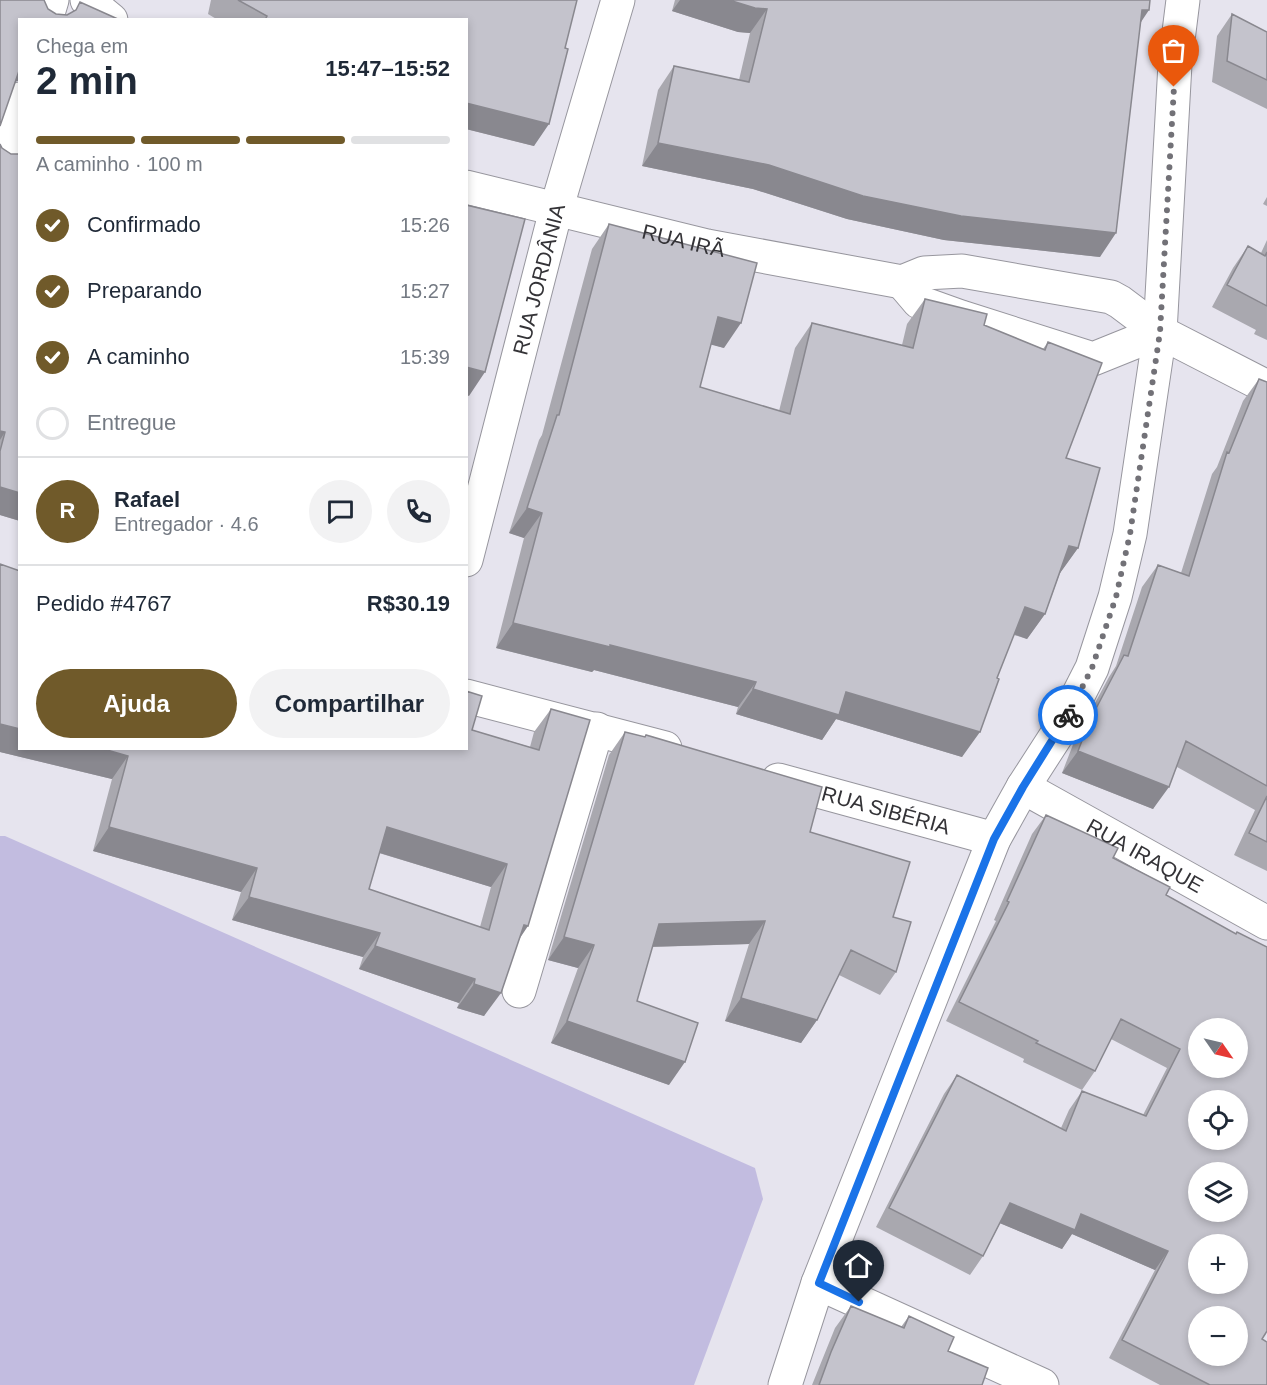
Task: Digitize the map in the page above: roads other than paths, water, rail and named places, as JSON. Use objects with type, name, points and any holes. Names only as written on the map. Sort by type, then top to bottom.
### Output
[{"type":"street","points":[[47,18],[52,0]]},
{"type":"street","points":[[87,0],[109,18]]},
{"type":"street","name":"RUA JORDÂNIA","points":[[468,552],[556,210],[618,0]]},
{"type":"street","points":[[785,1385],[819,1283],[994,839],[1023,787],[1063,725],[1092,668],[1116,597],[1130,534],[1160,332],[1175,64],[1183,0]]},
{"type":"street","points":[[0,159],[18,105]]},
{"type":"street","name":"RUA IRÃ","points":[[468,188],[707,246],[902,282],[924,273],[962,271],[1111,297],[1160,332],[1267,387]]},
{"type":"street","points":[[902,282],[919,302],[1093,359],[1160,332]]},
{"type":"street","points":[[468,697],[699,758]]},
{"type":"street","points":[[519,991],[597,729]]},
{"type":"street","name":"RUA SIBÉRIA","points":[[744,770],[994,839]]},
{"type":"street","name":"RUA IRAQUE","points":[[1023,787],[1267,923]]},
{"type":"street","points":[[819,1283],[1042,1385]]}]
